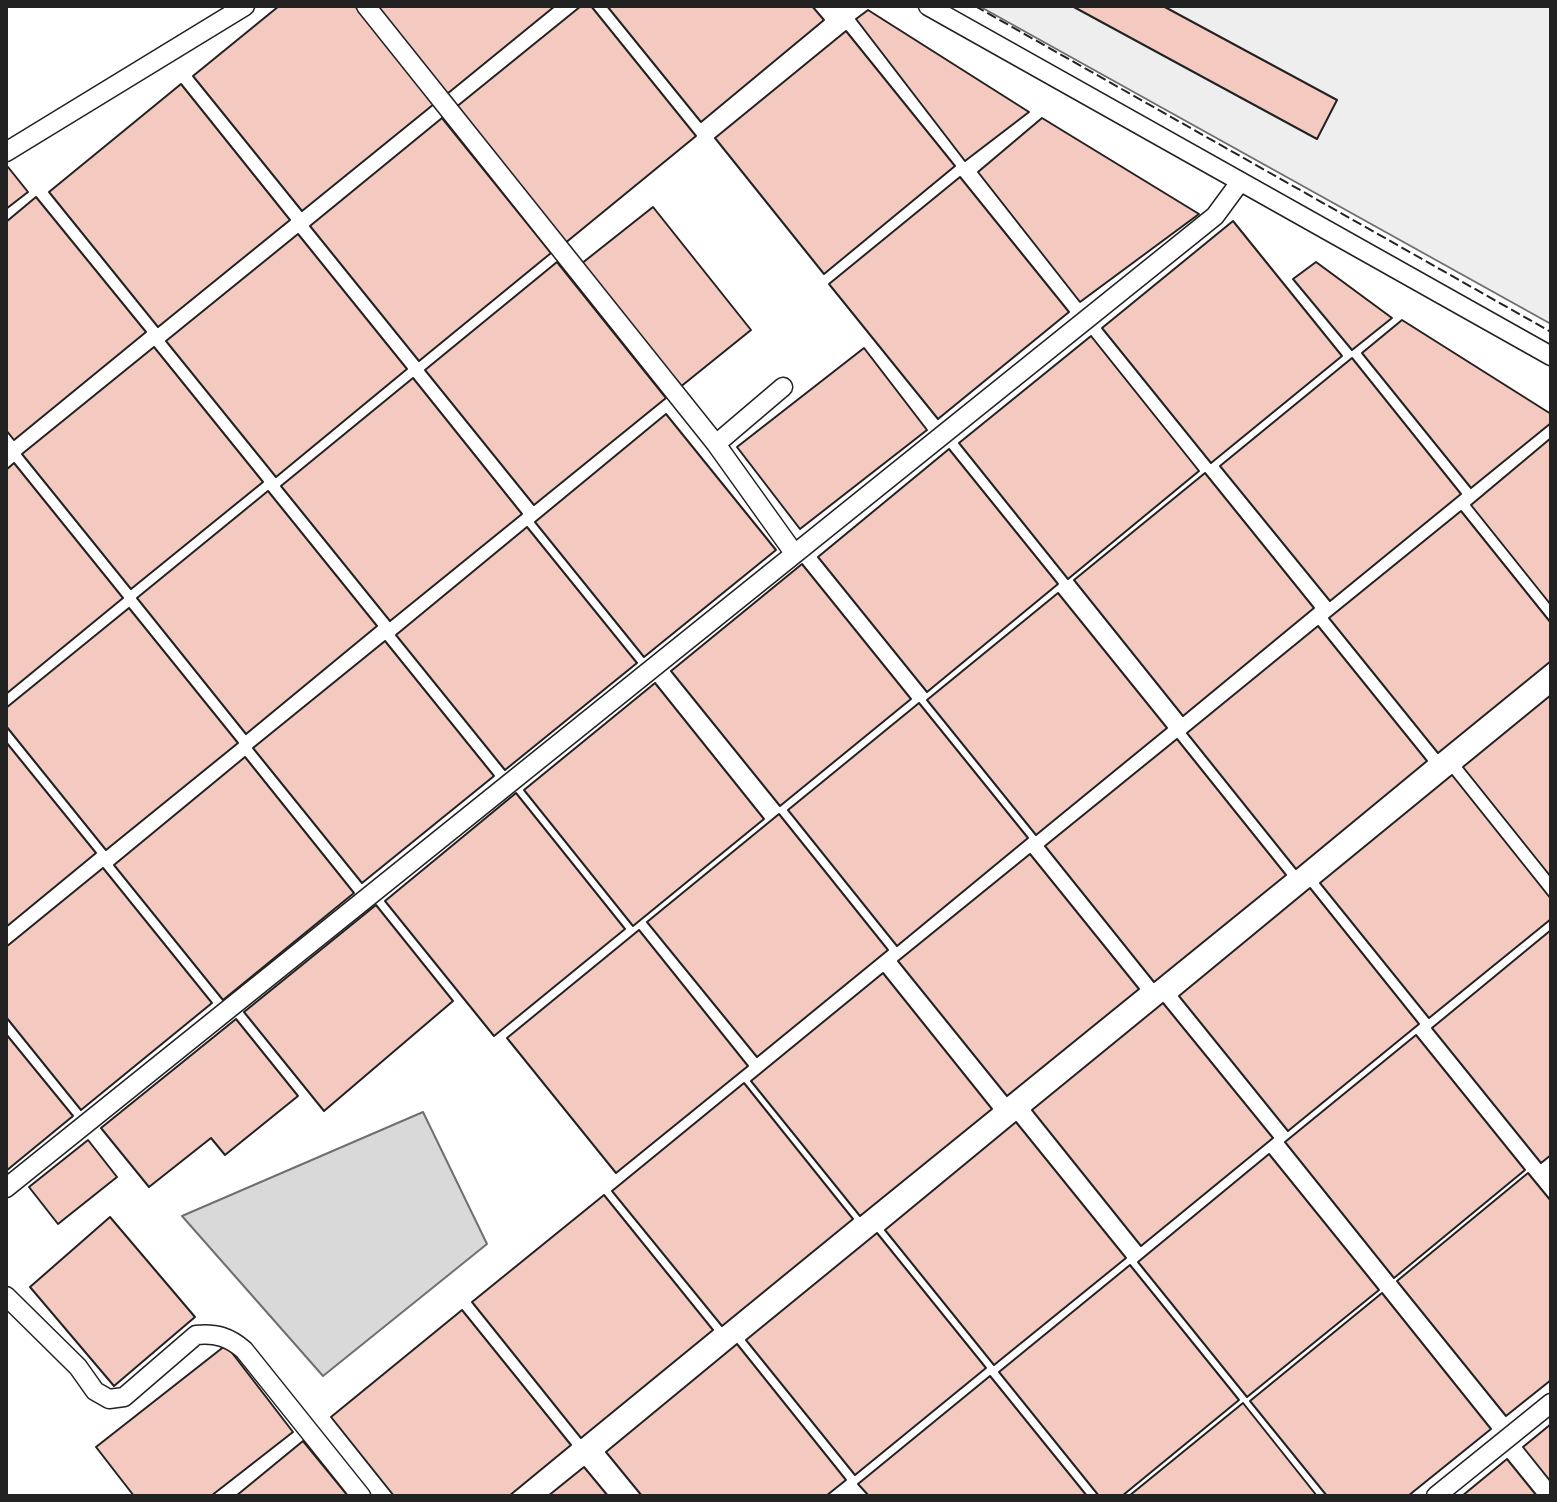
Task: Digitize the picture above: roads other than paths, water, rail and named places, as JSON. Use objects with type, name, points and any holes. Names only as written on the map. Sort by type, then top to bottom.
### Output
[{"type":"street","points":[[6,152],[245,6]]},
{"type":"street","points":[[366,6],[716,444],[794,553]]},
{"type":"street","points":[[928,6],[1551,356]]},
{"type":"street","points":[[6,1188],[1215,216],[1240,182]]},
{"type":"street","points":[[716,444],[783,387]]},
{"type":"street","points":[[6,1296],[78,1367],[95,1391],[109,1399],[117,1399],[130,1392],[196,1335],[209,1334],[234,1342],[244,1350],[361,1496]]},
{"type":"street","points":[[1436,1496],[1551,1403]]}]
